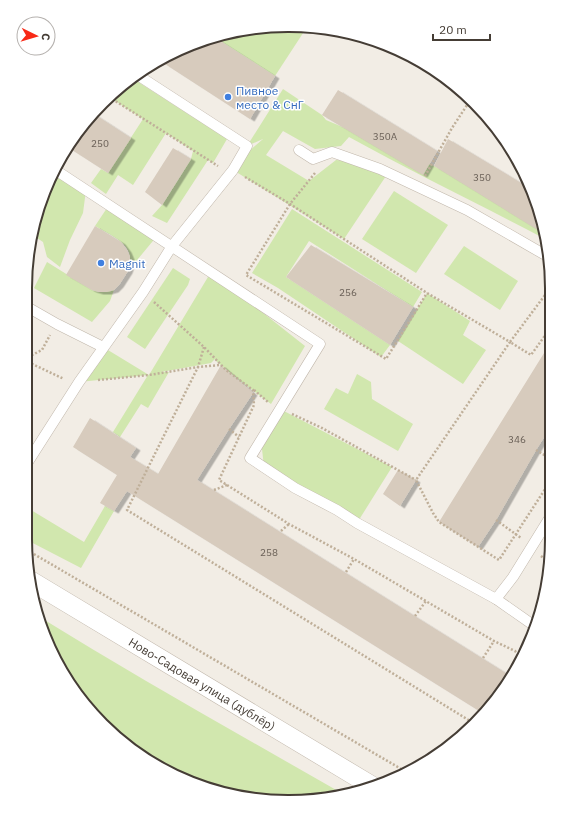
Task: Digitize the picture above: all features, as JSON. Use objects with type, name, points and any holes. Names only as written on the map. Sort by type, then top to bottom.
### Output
[{"type":"street","name":"Ново-Садовая улица (дублёр)","points":[[36,584],[366,783]]},
{"type":"lane","points":[[32,455],[79,382],[143,292],[172,246],[231,172],[247,146],[142,78]]},
{"type":"lane","points":[[299,150],[313,159],[332,152],[380,168],[467,210],[543,254]]},
{"type":"lane","points":[[59,172],[320,344],[250,458],[296,488],[337,510],[357,523],[496,599],[530,623]]},
{"type":"lane","points":[[32,310],[103,348]]},
{"type":"lane","points":[[496,599],[513,577],[545,525]]},
{"type":"path","points":[[114,100],[231,172],[290,204],[427,293],[531,355],[545,334]]},
{"type":"path","points":[[424,178],[452,128],[467,105]]},
{"type":"path","points":[[290,204],[246,275],[386,360],[427,293]]},
{"type":"path","points":[[416,480],[510,342],[545,295]]},
{"type":"path","points":[[32,355],[42,350],[56,324]]},
{"type":"path","points":[[204,347],[198,367],[126,510],[469,721]]},
{"type":"path","points":[[32,364],[60,378],[79,382],[148,375],[221,365]]},
{"type":"path","points":[[253,390],[280,409],[322,428],[416,480],[433,514],[439,522],[499,560],[545,489]]},
{"type":"path","points":[[229,429],[239,437]]},
{"type":"path","points":[[536,450],[545,455]]},
{"type":"path","points":[[214,490],[227,485]]},
{"type":"path","points":[[496,520],[516,534]]},
{"type":"path","points":[[280,532],[290,524]]},
{"type":"path","points":[[33,554],[401,769]]},
{"type":"path","points":[[346,572],[354,559]]},
{"type":"path","points":[[415,616],[426,601]]},
{"type":"path","points":[[483,658],[494,641]]},
{"type":"green space","points":[[288,32],[303,33],[275,76],[221,41],[255,34]]},
{"type":"green space","points":[[137,81],[227,139],[213,163],[208,160],[167,223],[152,216],[162,205],[191,159],[193,151],[166,133],[133,185],[118,175],[106,194],[91,183],[101,169],[108,173],[143,119],[114,100]]},
{"type":"green space","points":[[283,89],[322,115],[326,120],[434,166],[534,217],[540,236],[349,137],[341,146],[315,149],[283,131],[266,155],[309,181],[336,160],[362,162],[388,173],[344,239],[233,170],[248,152],[263,139],[247,146]]},
{"type":"green space","points":[[58,175],[86,190],[83,213],[70,240],[60,267],[47,257],[43,242],[37,238],[46,206]]},
{"type":"green space","points":[[394,191],[448,225],[416,273],[362,239]]},
{"type":"green space","points":[[109,205],[157,236],[128,271],[130,258],[126,247],[117,239],[95,226]]},
{"type":"green space","points":[[292,209],[422,292],[413,307],[309,241],[286,277],[390,345],[381,357],[278,288],[252,273]]},
{"type":"green space","points":[[464,246],[518,281],[500,310],[444,274]]},
{"type":"green space","points":[[47,262],[92,290],[99,292],[114,290],[110,301],[92,322],[34,288]]},
{"type":"green space","points":[[173,268],[190,279],[188,285],[145,349],[127,337]]},
{"type":"green space","points":[[211,272],[305,346],[271,404],[214,359],[211,363],[161,372],[169,372],[148,408],[141,404],[120,437],[113,432],[148,375],[79,382],[103,347],[149,375]]},
{"type":"green space","points":[[427,293],[470,321],[463,335],[486,350],[463,384],[398,341]]},
{"type":"green space","points":[[357,374],[371,382],[372,399],[413,424],[398,451],[324,409],[336,388],[348,394]]},
{"type":"green space","points":[[280,409],[392,467],[357,523],[264,467],[261,440]]},
{"type":"green space","points":[[105,506],[114,511],[81,568],[32,543],[32,511],[84,542]]},
{"type":"green space","points":[[46,621],[152,684],[337,790],[322,793],[288,795],[255,793],[206,781],[175,769],[160,761],[132,742],[119,731],[85,695],[66,667],[58,652]]},
{"type":"building","points":[[221,41],[275,76],[250,119],[165,64],[175,58]]},
{"type":"building","points":[[338,90],[437,151],[423,175],[322,115]]},
{"type":"building","points":[[98,117],[131,138],[108,173],[72,150]]},
{"type":"building","points":[[448,139],[523,184],[538,230],[434,166]]},
{"type":"building","points":[[173,148],[191,159],[162,205],[145,192]]},
{"type":"building","points":[[95,226],[121,242],[130,257],[128,271],[119,285],[114,290],[107,292],[92,290],[66,275]]},
{"type":"building","points":[[311,245],[413,307],[390,345],[286,277]]},
{"type":"building","points":[[545,351],[545,436],[496,520],[478,547],[439,522]]},
{"type":"building","points":[[221,365],[253,393],[197,480],[507,674],[492,695],[479,711],[127,491],[114,511],[100,503],[117,475],[73,447],[90,418],[136,448],[130,457],[158,474]]},
{"type":"building","points":[[398,470],[416,480],[400,506],[383,494]]},
{"type":"place","name":"Пивное место & СнГ","points":[[228,97]]},
{"type":"place","name":"Magnit","points":[[101,263]]}]
